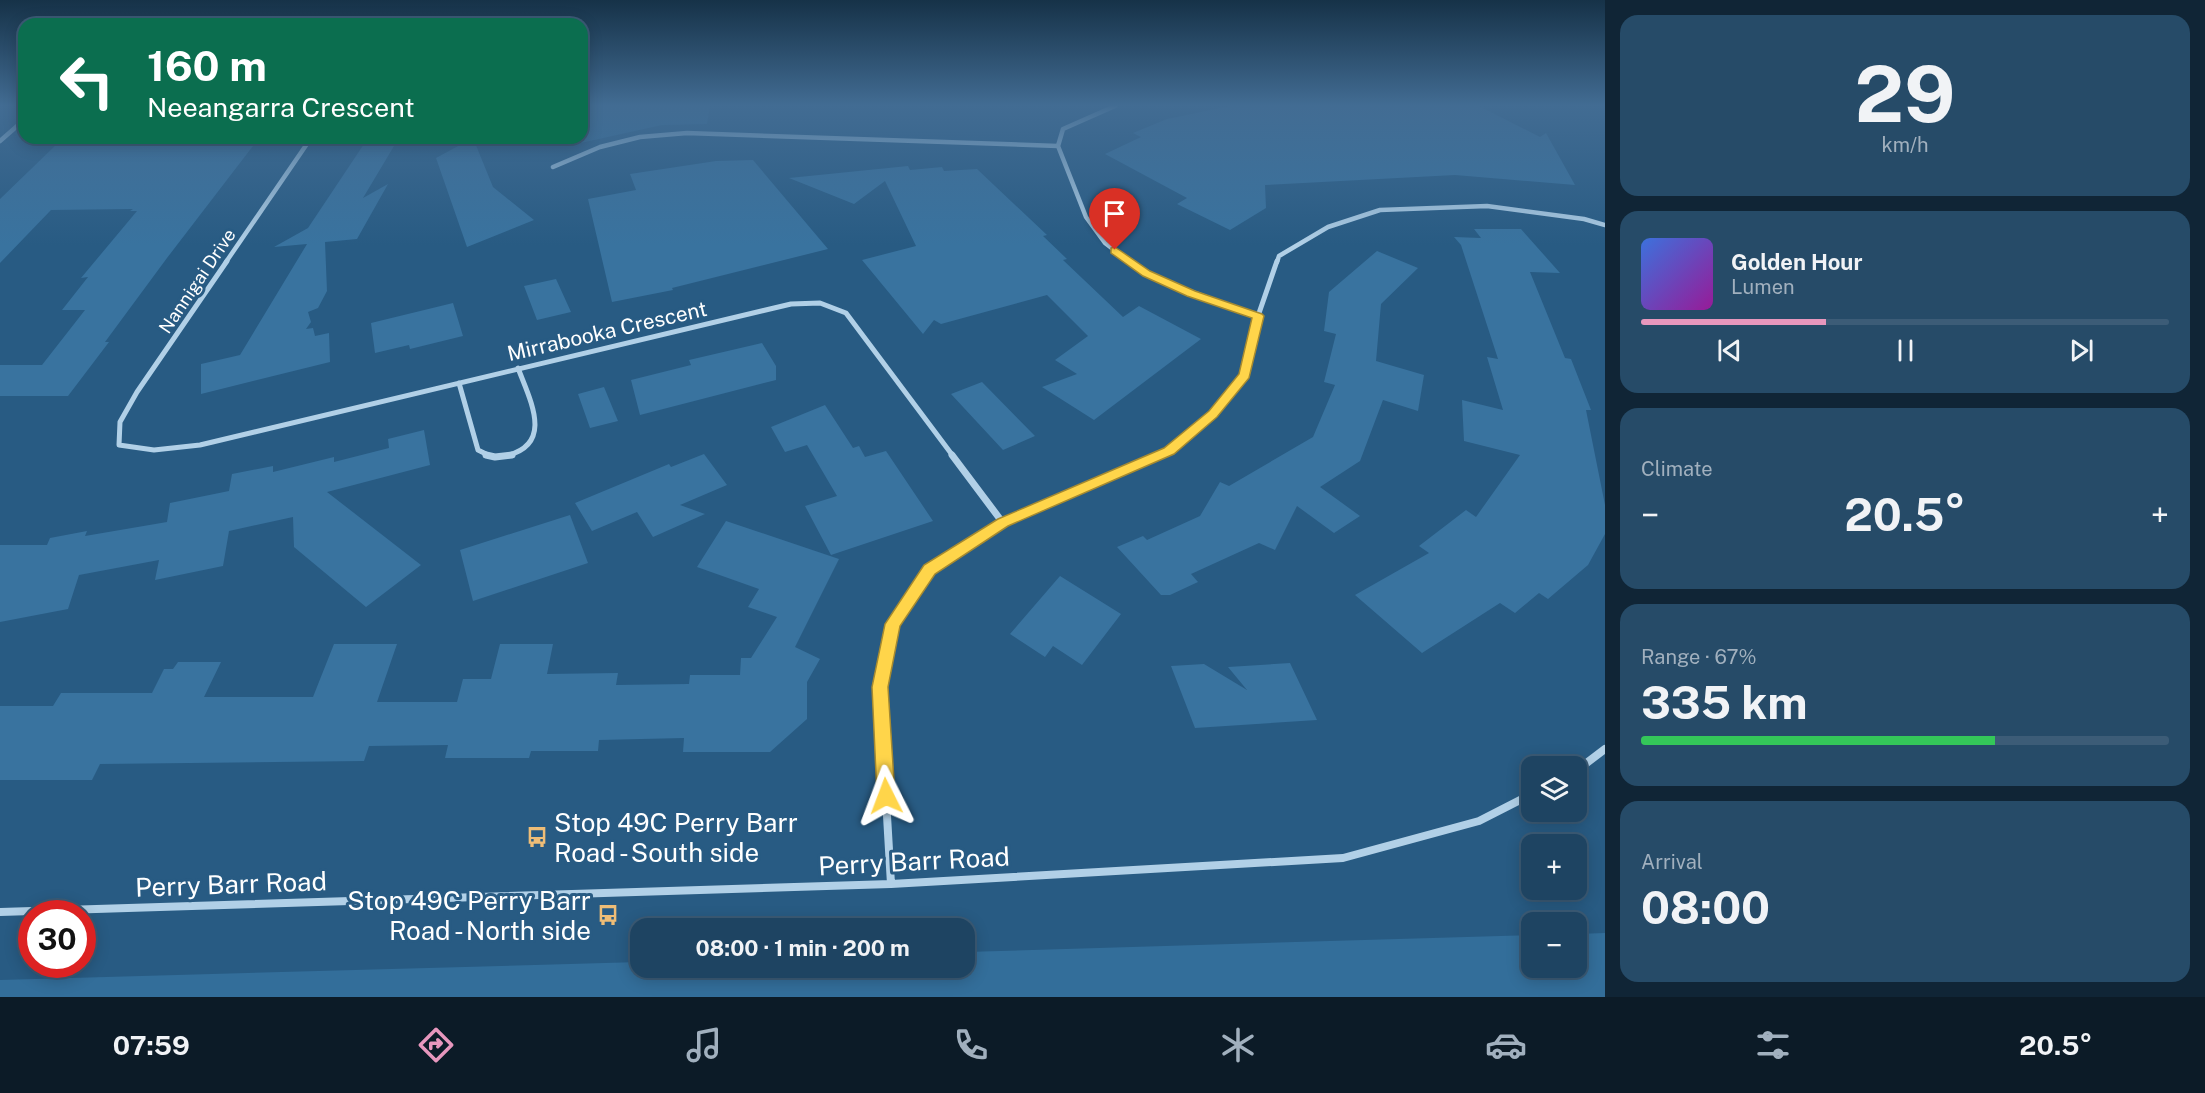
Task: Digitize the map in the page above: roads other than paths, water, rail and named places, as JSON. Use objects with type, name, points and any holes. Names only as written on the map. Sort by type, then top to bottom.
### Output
[{"type":"street","name":"Nannigai Drive","points":[[119,445],[120,422],[137,392],[301,153]]},
{"type":"street","points":[[553,167],[587,153]]},
{"type":"street","points":[[1061,153],[1092,227],[1115,250],[1147,273],[1191,294],[1258,316]]},
{"type":"street","points":[[891,884],[880,687],[892,624],[930,569],[1003,523],[1169,451],[1213,414],[1245,375],[1258,316],[1279,256],[1328,227],[1380,210],[1487,206],[1584,219],[1605,225]]},
{"type":"street","name":"Mirrabooka Crescent","points":[[119,445],[154,450],[200,445],[791,304],[820,303],[846,314],[1003,523]]},
{"type":"street","points":[[459,382],[478,450],[487,456],[501,458],[522,451],[534,441],[537,429],[518,368]]},
{"type":"street","points":[[1587,763],[1605,749]]},
{"type":"street","name":"Perry Barr Road","points":[[0,912],[891,884],[1343,858],[1479,821],[1521,800]]},
{"type":"place","name":"Stop 49C Perry Barr Road - South side","points":[[537,837]]},
{"type":"place","name":"Stop 49C Perry Barr Road - North side","points":[[608,915]]}]
